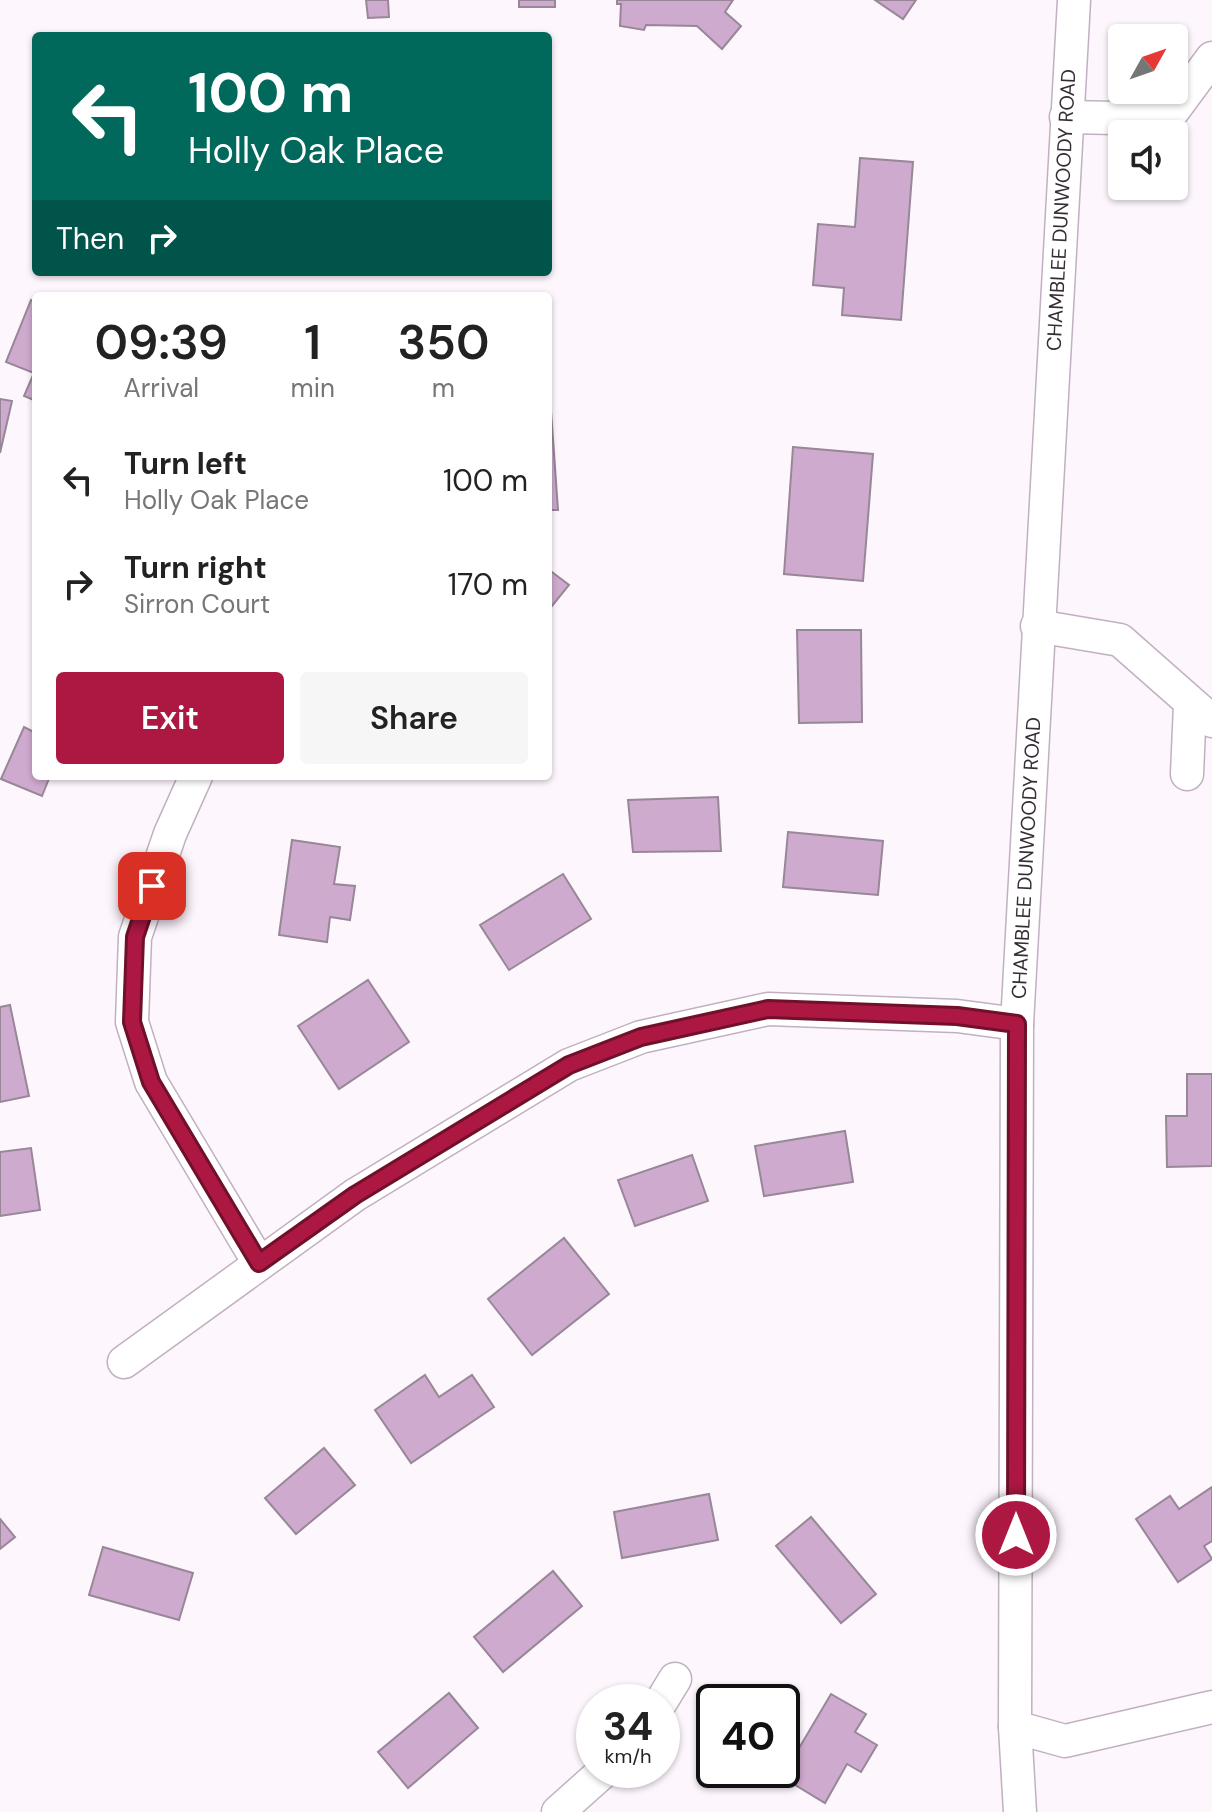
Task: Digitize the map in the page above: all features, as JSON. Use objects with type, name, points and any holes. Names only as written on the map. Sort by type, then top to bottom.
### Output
[{"type":"street","name":"CHAMBLEE DUNWOODY ROAD","points":[[1020,1812],[1015,1727],[1017,1024],[1074,0]]},
{"type":"street","points":[[1066,117],[1167,119],[1212,58]]},
{"type":"street","points":[[1037,626],[1120,640],[1201,713],[1187,774]]},
{"type":"street","points":[[194,780],[170,834],[135,937],[132,1022],[151,1082],[259,1263]]},
{"type":"street","points":[[124,1362],[355,1195],[569,1065],[641,1037],[768,1009],[957,1016],[1017,1024]]},
{"type":"street","points":[[1015,1727],[1065,1741],[1212,1707]]},
{"type":"street","points":[[558,1812],[585,1788]]},
{"type":"building","points":[[366,0],[388,0],[389,17],[368,18]]},
{"type":"building","points":[[519,0],[555,0],[555,7],[519,7]]},
{"type":"building","points":[[617,0],[733,0],[725,12],[741,26],[722,49],[697,26],[646,25],[644,30],[620,26],[621,4],[617,4]]},
{"type":"building","points":[[875,0],[916,0],[903,19]]},
{"type":"building","points":[[860,158],[913,162],[901,320],[842,315],[844,288],[813,285],[818,224],[855,227]]},
{"type":"building","points":[[31,300],[32,300],[32,372],[6,362]]},
{"type":"building","points":[[32,378],[32,399],[24,396]]},
{"type":"building","points":[[0,399],[12,401],[0,453]]},
{"type":"building","points":[[552,425],[558,510],[552,510]]},
{"type":"building","points":[[793,447],[873,454],[863,581],[784,574]]},
{"type":"building","points":[[552,572],[569,585],[552,606]]},
{"type":"building","points":[[797,630],[861,630],[862,722],[799,723]]},
{"type":"building","points":[[24,727],[32,731],[32,780],[48,780],[42,796],[1,779]]},
{"type":"building","points":[[718,797],[721,851],[633,852],[628,800]]},
{"type":"building","points":[[788,832],[883,841],[878,895],[783,887]]},
{"type":"building","points":[[292,840],[340,847],[334,884],[355,886],[350,920],[330,917],[327,942],[279,935]]},
{"type":"building","points":[[563,874],[591,919],[509,970],[480,925]]},
{"type":"building","points":[[368,980],[409,1042],[339,1089],[298,1026]]},
{"type":"building","points":[[10,1005],[29,1096],[0,1102],[0,1007]]},
{"type":"building","points":[[1187,1074],[1212,1074],[1212,1166],[1167,1167],[1166,1116],[1187,1116]]},
{"type":"building","points":[[845,1131],[853,1182],[764,1196],[755,1146]]},
{"type":"building","points":[[31,1148],[40,1210],[0,1216],[0,1152]]},
{"type":"building","points":[[692,1155],[708,1201],[635,1226],[618,1180]]},
{"type":"building","points":[[564,1238],[609,1294],[532,1355],[488,1299]]},
{"type":"building","points":[[425,1375],[439,1397],[472,1375],[494,1407],[411,1463],[375,1410]]},
{"type":"building","points":[[324,1448],[355,1485],[296,1534],[265,1498]]},
{"type":"building","points":[[1212,1487],[1212,1541],[1204,1546],[1212,1559],[1178,1582],[1136,1519],[1170,1496],[1179,1509]]},
{"type":"building","points":[[709,1494],[718,1540],[622,1558],[614,1512]]},
{"type":"building","points":[[811,1517],[876,1594],[841,1623],[776,1546]]},
{"type":"building","points":[[0,1519],[15,1537],[0,1549]]},
{"type":"building","points":[[103,1547],[193,1573],[179,1620],[89,1595]]},
{"type":"building","points":[[553,1571],[582,1606],[503,1672],[474,1637]]},
{"type":"building","points":[[449,1693],[478,1728],[408,1788],[378,1752]]},
{"type":"building","points":[[831,1694],[866,1714],[855,1732],[877,1745],[861,1772],[847,1764],[825,1803],[800,1788],[800,1747]]},
{"type":"route","points":[[152,886],[135,937],[132,1022],[151,1082],[259,1263],[355,1195],[569,1065],[641,1037],[768,1009],[957,1016],[1017,1024],[1016,1535]]}]
